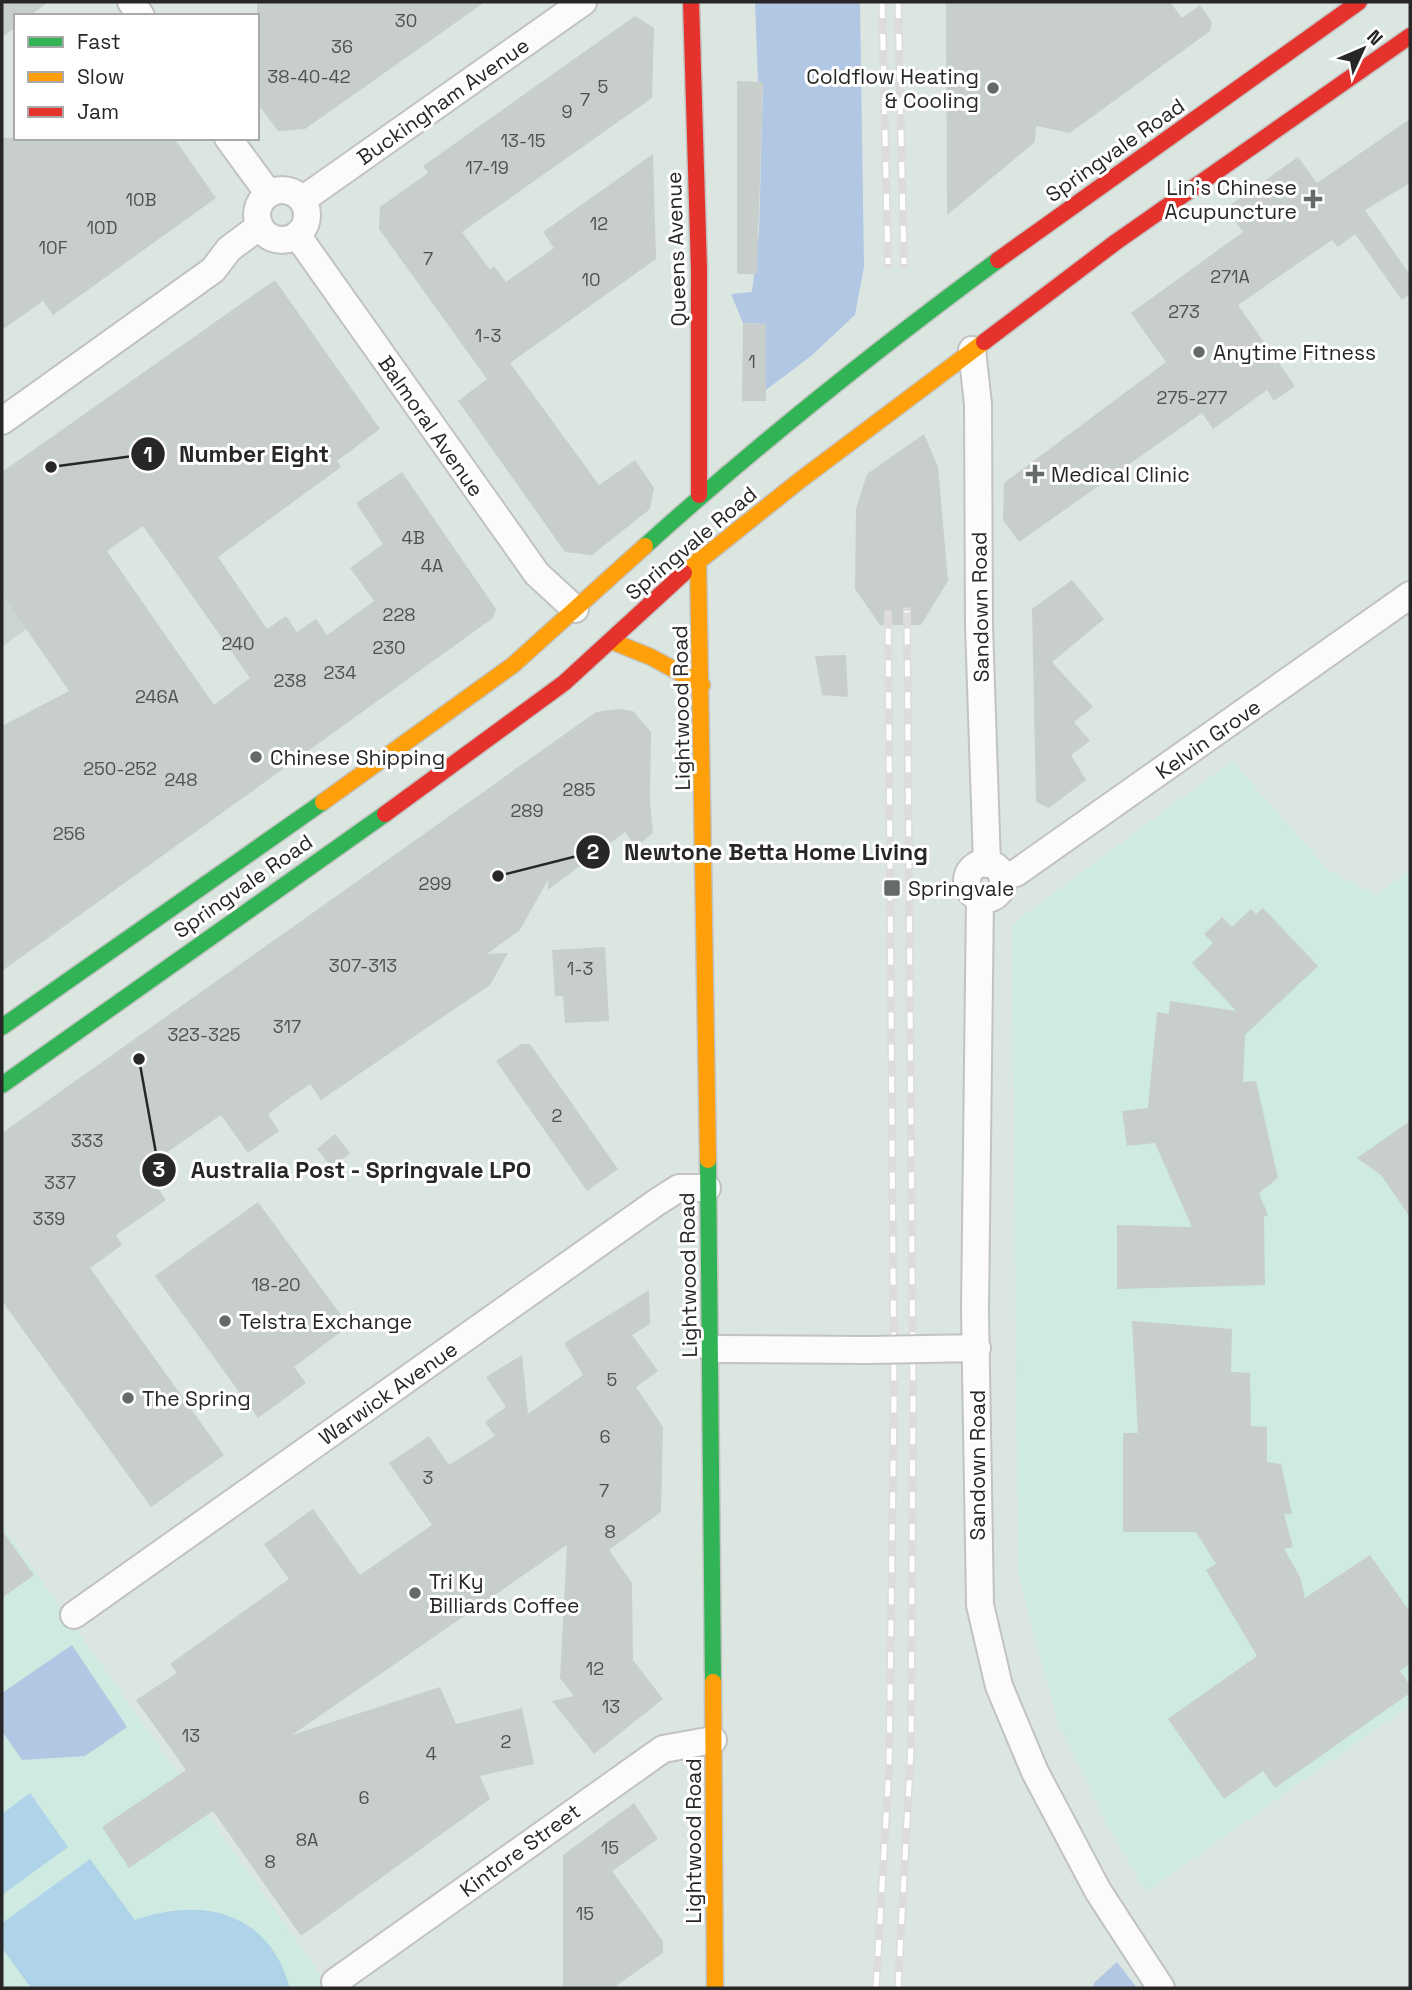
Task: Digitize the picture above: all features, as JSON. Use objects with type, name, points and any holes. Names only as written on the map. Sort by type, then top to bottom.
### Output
[{"type":"main road","name":"Queens Avenue","points":[[691,2],[699,269],[699,528]]},
{"type":"main road","name":"Springvale Road","points":[[2,1027],[472,698],[575,609],[699,495],[941,301],[1359,2]]},
{"type":"main road","name":"Springvale Road","points":[[2,1085],[517,720],[611,641],[698,561],[972,350],[1125,236],[1410,36]]},
{"type":"main road","name":"Lightwood Road","points":[[699,528],[711,1349],[715,1988]]},
{"type":"main road","points":[[611,641],[652,657],[702,685]]},
{"type":"street","name":"Buckingham Avenue","points":[[302,200],[583,2]]},
{"type":"street","points":[[229,140],[269,194]]},
{"type":"street","points":[[290,191],[302,200],[306,207],[306,223],[297,235],[281,240],[266,233],[260,226],[259,205],[269,194],[290,191]]},
{"type":"street","points":[[2,421],[213,270],[229,249],[260,226]]},
{"type":"street","name":"Balmoral Avenue","points":[[297,235],[537,574],[575,609]]},
{"type":"street","name":"Sandown Road","points":[[972,350],[978,404],[979,625],[994,870],[998,894],[981,898],[975,1310],[980,1605],[986,1640],[999,1686],[1035,1772],[1098,1891],[1161,1988]]},
{"type":"street","name":"Kelvin Grove","points":[[994,870],[1016,873],[1410,595]]},
{"type":"street","name":"Warwick Avenue","points":[[74,1615],[657,1202],[679,1188],[707,1188]]},
{"type":"street","points":[[711,1349],[977,1348]]},
{"type":"street","name":"Kintore Street","points":[[335,1982],[663,1749],[713,1740]]},
{"type":"shaded area","points":[[755,2],[860,2],[864,267],[855,315],[811,356],[766,390],[766,324],[743,323],[731,294],[752,292],[759,233],[763,83],[758,82]]},
{"type":"shaded area","points":[[2,594],[26,629],[2,647]]},
{"type":"shaded area","points":[[1232,761],[1329,871],[1376,895],[1410,870],[1410,1705],[1146,1892],[1107,1824],[1058,1723],[1018,1573],[1012,928],[1020,918]]},
{"type":"shaded area","points":[[2,1525],[84,1640],[330,1988],[2,1988]]},
{"type":"shaded area","points":[[72,1645],[127,1727],[85,1756],[22,1760],[2,1731],[2,1693]]},
{"type":"shaded area","points":[[30,1793],[68,1847],[2,1895],[2,1814]]},
{"type":"shaded area","points":[[90,1859],[135,1920],[160,1913],[208,1911],[230,1916],[250,1927],[266,1942],[280,1962],[290,1988],[31,1988],[2,1948],[2,1923]]},
{"type":"shaded area","points":[[1117,1962],[1137,1988],[1093,1988],[1094,1983]]},
{"type":"building","points":[[2,2],[48,2],[33,14],[14,14],[14,28],[2,37]]},
{"type":"building","points":[[257,2],[485,2],[305,129],[278,131],[259,106]]},
{"type":"building","points":[[946,2],[1170,2],[1182,18],[1200,5],[1212,22],[1210,31],[1070,133],[1036,126],[1035,142],[947,215]]},
{"type":"building","points":[[635,16],[654,28],[652,98],[462,232],[490,270],[494,266],[506,282],[554,248],[543,232],[653,154],[656,259],[510,363],[599,485],[635,460],[654,488],[650,509],[592,555],[565,552],[458,401],[487,379],[379,229],[380,207],[428,173],[423,166]]},
{"type":"building","points":[[737,81],[763,82],[757,274],[737,274]]},
{"type":"building","points":[[1410,119],[1410,183],[1365,210],[1410,275],[1410,294],[1402,300],[1355,234],[1338,247],[1332,240],[1238,305],[1295,386],[1274,401],[1267,390],[1213,429],[1202,413],[1019,542],[1003,520],[1004,483],[1166,362],[1131,313],[1243,232],[1226,208],[1298,157],[1317,183]]},
{"type":"building","points":[[2,138],[175,140],[216,198],[53,315],[43,301],[2,330]]},
{"type":"building","points":[[275,280],[380,429],[337,461],[341,467],[218,557],[267,629],[286,616],[297,632],[316,619],[327,635],[374,601],[350,568],[383,544],[356,503],[402,472],[496,609],[493,618],[2,971],[2,726],[69,691],[2,594],[2,472]],"holes":[[[143,526],[250,678],[214,705],[107,551]]]},
{"type":"building","points":[[743,323],[766,324],[766,401],[742,401]]},
{"type":"building","points":[[924,434],[938,467],[948,581],[921,625],[880,625],[855,589],[856,509],[867,474]]},
{"type":"building","points":[[1072,580],[1104,619],[1052,662],[1093,707],[1074,722],[1090,741],[1071,755],[1086,780],[1049,808],[1036,802],[1032,609]]},
{"type":"building","points":[[846,655],[848,697],[822,695],[815,656]]},
{"type":"building","points":[[618,709],[633,711],[651,732],[650,801],[653,833],[636,847],[625,832],[548,890],[548,880],[520,930],[487,954],[508,953],[490,985],[321,1100],[310,1084],[268,1114],[279,1131],[248,1153],[221,1115],[144,1168],[166,1200],[116,1235],[122,1245],[90,1268],[224,1455],[151,1507],[2,1301],[2,1133],[596,712]]},
{"type":"building","points":[[1263,908],[1318,966],[1245,1035],[1243,1082],[1256,1081],[1278,1178],[1259,1193],[1268,1215],[1264,1217],[1265,1285],[1117,1289],[1117,1225],[1192,1227],[1155,1143],[1127,1146],[1122,1111],[1148,1108],[1157,1012],[1169,1014],[1170,1001],[1236,1011],[1192,963],[1213,943],[1204,934],[1222,917],[1232,927],[1251,909],[1256,914]]},
{"type":"building","points":[[605,947],[609,1021],[565,1023],[563,996],[555,996],[552,950]]},
{"type":"building","points":[[521,1044],[530,1044],[618,1169],[587,1191],[496,1061]]},
{"type":"building","points":[[1410,1121],[1410,1217],[1381,1175],[1357,1158]]},
{"type":"building","points":[[335,1134],[350,1153],[332,1168],[317,1149]]},
{"type":"building","points":[[258,1202],[349,1326],[294,1367],[306,1383],[258,1418],[155,1276]]},
{"type":"building","points":[[649,1290],[650,1324],[632,1335],[658,1371],[636,1387],[663,1427],[661,1512],[609,1550],[632,1583],[633,1660],[663,1699],[594,1754],[552,1701],[574,1696],[560,1678],[567,1545],[292,1735],[440,1687],[456,1724],[522,1708],[534,1764],[480,1776],[490,1799],[301,1936],[213,1811],[129,1868],[102,1827],[186,1770],[136,1700],[177,1673],[170,1664],[289,1579],[264,1544],[313,1509],[360,1575],[432,1525],[389,1463],[429,1436],[449,1465],[495,1436],[485,1422],[506,1407],[486,1377],[522,1355],[528,1414],[583,1375],[564,1343]]},
{"type":"building","points":[[1132,1321],[1232,1329],[1231,1372],[1250,1373],[1251,1426],[1267,1427],[1267,1462],[1281,1464],[1292,1514],[1284,1514],[1293,1547],[1284,1549],[1300,1577],[1305,1598],[1370,1555],[1410,1612],[1410,1664],[1400,1671],[1410,1685],[1410,1693],[1275,1788],[1263,1771],[1224,1799],[1168,1719],[1257,1656],[1206,1570],[1216,1564],[1196,1532],[1123,1532],[1123,1433],[1138,1433]]},
{"type":"building","points":[[2,1530],[34,1575],[2,1598]]},
{"type":"building","points":[[634,1803],[658,1839],[612,1871],[663,1941],[663,1953],[613,1988],[563,1988],[563,1855]]},
{"type":"railway","points":[[882,2],[888,264]]},
{"type":"railway","points":[[898,2],[904,264]]},
{"type":"railway","points":[[898,1988],[911,1747],[913,1394],[907,611]]},
{"type":"railway","points":[[876,1988],[889,1767],[894,1399],[888,614]]},
{"type":"traffic: fast","points":[[645,546],[818,398],[998,260]]},
{"type":"traffic: fast","points":[[2,1027],[323,802]]},
{"type":"traffic: fast","points":[[2,1085],[385,814]]},
{"type":"traffic: fast","points":[[708,1160],[713,1682]]},
{"type":"traffic: slow","points":[[684,573],[799,481],[984,342]]},
{"type":"traffic: slow","points":[[323,802],[513,665],[645,546]]},
{"type":"traffic: slow","points":[[698,560],[708,1160]]},
{"type":"traffic: slow","points":[[611,641],[651,657],[702,685]]},
{"type":"traffic: slow","points":[[713,1682],[715,1988]]},
{"type":"traffic: jam","points":[[691,2],[699,269],[699,495]]},
{"type":"traffic: jam","points":[[998,260],[1359,2]]},
{"type":"traffic: jam","points":[[984,342],[1116,242],[1410,36]]},
{"type":"traffic: jam","points":[[385,814],[564,683],[684,573]]},
{"type":"place","name":"Coldflow Heating & Cooling","points":[[993,88]]},
{"type":"place","name":"Lin's Chinese Acupuncture","points":[[1313,199]]},
{"type":"place","name":"Anytime Fitness","points":[[1199,352]]},
{"type":"place","name":"Number Eight","points":[[51,467]]},
{"type":"place","name":"Medical Clinic","points":[[1035,474]]},
{"type":"place","name":"Chinese Shipping","points":[[256,757]]},
{"type":"place","name":"Newtone Betta Home Living","points":[[498,876]]},
{"type":"place","name":"Springvale","points":[[892,888]]},
{"type":"place","name":"Australia Post - Springvale LPO","points":[[139,1059]]},
{"type":"place","name":"Telstra Exchange","points":[[225,1321]]},
{"type":"place","name":"The Spring","points":[[128,1398]]},
{"type":"place","name":"Tri Ky Billiards Coffee","points":[[415,1593]]}]
